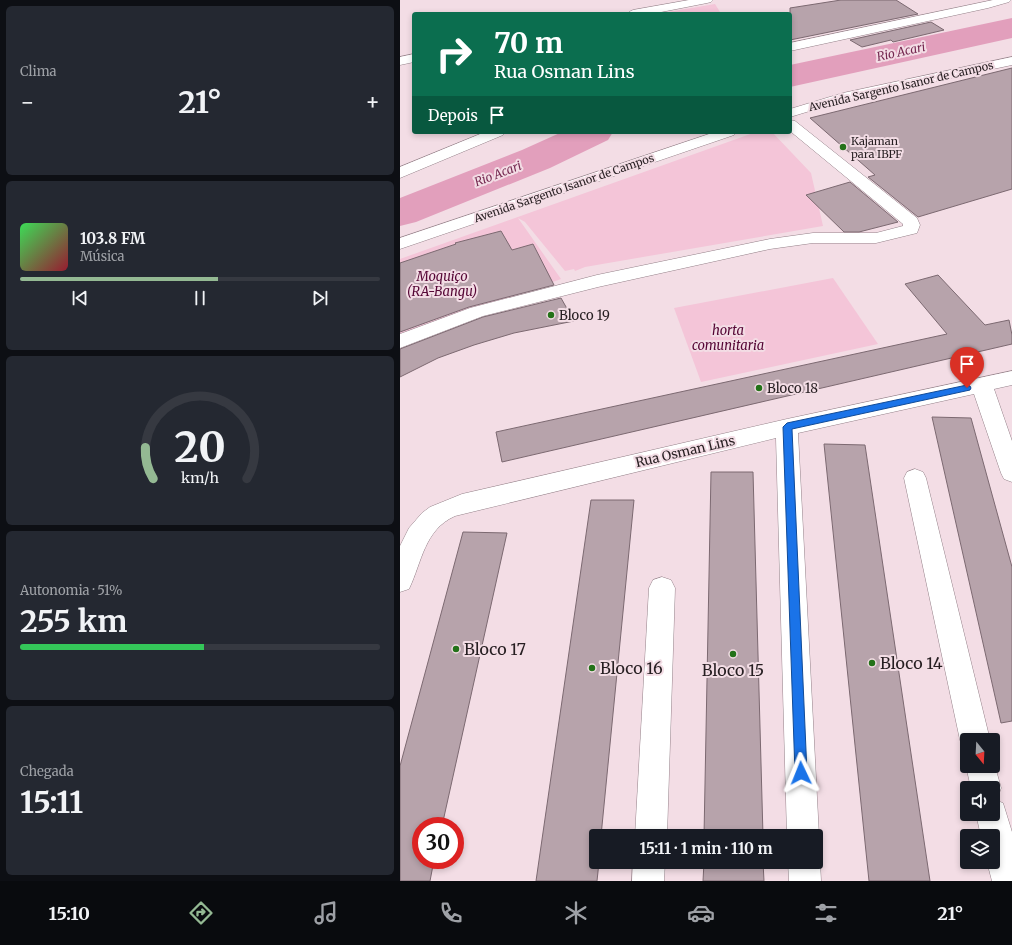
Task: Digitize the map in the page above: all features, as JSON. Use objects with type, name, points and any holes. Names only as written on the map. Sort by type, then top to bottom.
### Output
[{"type":"street","points":[[644,12],[707,0]]},
{"type":"street","points":[[792,47],[1006,0]]},
{"type":"street","points":[[400,61],[412,58]]},
{"type":"street","name":"Avenida Sargento Isanor de Campos","points":[[792,112],[843,97],[1012,61]]},
{"type":"street","points":[[400,341],[477,312],[597,281],[776,243],[813,238],[876,238],[911,229],[912,225],[910,222],[792,126]]},
{"type":"street","points":[[400,173],[493,134]]},
{"type":"street","name":"Avenida Sargento Isanor de Campos","points":[[400,244],[723,134]]},
{"type":"street","name":"Rua Osman Lins","points":[[400,581],[412,545],[424,526],[439,513],[462,504],[787,427],[1012,378]]},
{"type":"street","points":[[982,385],[1012,473]]},
{"type":"street","points":[[787,427],[803,829]]},
{"type":"street","points":[[915,478],[973,733]]},
{"type":"street","points":[[651,829],[662,588]]},
{"type":"street","points":[[994,821],[1008,881]]},
{"type":"street","points":[[648,881],[649,869]]},
{"type":"street","points":[[804,869],[805,881]]},
{"type":"green space","points":[[715,4],[720,12],[668,12]]},
{"type":"green space","points":[[750,134],[774,134],[811,173],[823,226],[585,267],[575,271],[574,269],[565,271],[525,222],[518,218],[561,279],[400,338],[400,259]]},
{"type":"green space","name":"horta comunitaria","points":[[833,278],[878,344],[701,382],[674,308]]},
{"type":"building","points":[[841,0],[896,0],[918,14],[792,40],[792,12],[790,12],[790,8]]},
{"type":"building","points":[[931,22],[944,30],[893,42],[891,40],[862,47],[850,40]]},
{"type":"building","points":[[1012,68],[1012,189],[918,217],[868,177],[875,175],[810,118]]},
{"type":"building","points":[[850,182],[898,222],[859,232],[844,232],[806,195]]},
{"type":"building","name":"Moquiço (RA-Bangu)","points":[[501,231],[512,250],[533,244],[554,285],[469,307],[400,332],[400,263],[456,244],[455,243]]},
{"type":"building","name":"Bloco 18","points":[[938,275],[985,325],[1009,320],[1012,344],[502,462],[496,432],[947,334],[905,284]]},
{"type":"building","points":[[561,298],[574,321],[514,333],[474,345],[438,358],[400,377],[400,349],[483,317]]},
{"type":"building","points":[[932,417],[971,418],[1012,567],[1012,721],[1001,723]]},
{"type":"building","name":"Bloco 14","points":[[824,444],[865,445],[930,881],[869,881]]},
{"type":"building","name":"Bloco 15","points":[[711,472],[753,472],[763,829],[704,829]]},
{"type":"building","name":"Bloco 16","points":[[591,500],[634,500],[602,829],[589,829],[589,869],[598,869],[597,881],[536,881]]},
{"type":"building","name":"Bloco 17","points":[[463,532],[507,533],[444,817],[412,817],[412,869],[432,869],[430,881],[400,881],[400,766]]},
{"type":"building","points":[[704,869],[763,869],[764,881],[703,881]]},
{"type":"waterway","name":"Rio Acari","points":[[792,76],[1012,28]]},
{"type":"waterway","name":"Rio Acari","points":[[400,213],[536,159],[590,134]]},
{"type":"place","name":"Kajaman para IBPF","points":[[843,147]]},
{"type":"place","name":"Bloco 19","points":[[551,315]]},
{"type":"place","name":"Bloco 18","points":[[759,388]]},
{"type":"place","name":"Bloco 17","points":[[456,649]]},
{"type":"place","name":"Bloco 15","points":[[733,654]]},
{"type":"place","name":"Bloco 14","points":[[872,663]]},
{"type":"place","name":"Bloco 16","points":[[592,668]]},
{"type":"route","points":[[801,773],[787,427],[967,388]]}]
